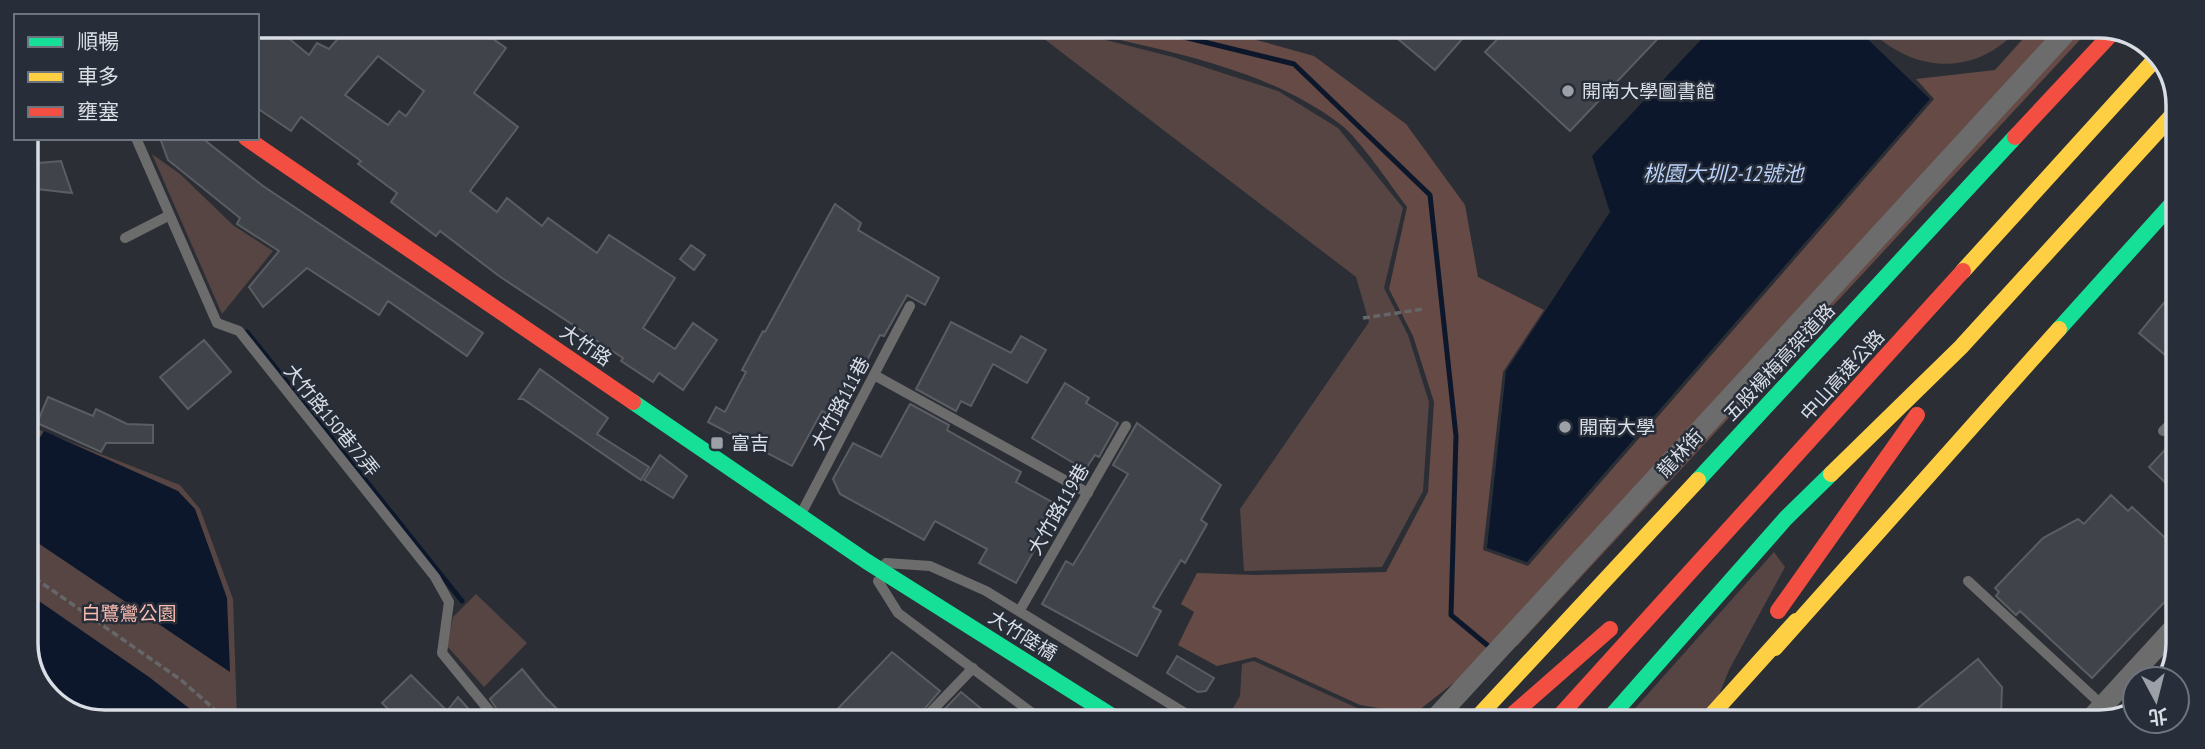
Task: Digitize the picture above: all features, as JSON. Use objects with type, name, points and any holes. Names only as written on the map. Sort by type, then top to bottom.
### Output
[{"type":"main road","name":"五股楊梅高架道路","points":[[1485,710],[2107,39]]},
{"type":"main road","name":"中山高速公路","points":[[1565,710],[2152,63]]},
{"type":"main road","points":[[1617,710],[1786,518],[1961,347],[2166,122]]},
{"type":"main road","name":"大竹路","points":[[249,140],[903,584]]},
{"type":"main road","points":[[1716,710],[2166,210]]},
{"type":"main road","points":[[1723,710],[1788,595],[1904,435],[1961,347]]},
{"type":"main road","points":[[1518,710],[1757,501]]},
{"type":"main road","name":"大竹陸橋","points":[[903,584],[1103,710]]},
{"type":"main road","points":[[1726,710],[1796,621]]},
{"type":"street","name":"龍林街","points":[[1443,710],[2061,38]]},
{"type":"street","points":[[2099,710],[2166,636]]},
{"type":"lane","name":"大竹路150巷72弄","points":[[137,140],[217,323],[239,331],[435,577],[449,603],[442,653],[489,710]]},
{"type":"lane","points":[[125,238],[168,216]]},
{"type":"lane","name":"大竹路111巷","points":[[800,516],[876,376],[910,306]]},
{"type":"lane","points":[[876,376],[1088,493]]},
{"type":"lane","name":"大竹路119巷","points":[[1020,610],[1126,426]]},
{"type":"lane","points":[[2163,431],[2166,428]]},
{"type":"lane","points":[[866,561],[930,566],[1020,610],[1180,710]]},
{"type":"lane","points":[[866,561],[898,613],[1028,710]]},
{"type":"lane","points":[[1968,581],[2103,706]]},
{"type":"lane","points":[[933,710],[973,668]]},
{"type":"path","points":[[1363,318],[1424,309]]},
{"type":"path","points":[[39,581],[181,680],[214,710]]},
{"type":"green space","points":[[1043,38],[1098,38],[1173,57],[1278,91],[1338,128],[1403,208],[1384,288],[1408,335],[1429,402],[1423,491],[1382,567],[1244,571],[1240,509],[1369,322],[1356,277]]},
{"type":"green space","points":[[1880,38],[2008,38],[1982,56],[1944,64],[1905,55]]},
{"type":"green space","points":[[152,154],[180,174],[234,226],[273,251],[222,314]]},
{"type":"green space","name":"白鷺鸞公園","points":[[39,430],[180,485],[200,509],[233,599],[237,710],[97,710],[76,704],[58,691],[45,673],[39,648]]},
{"type":"green space","points":[[1774,552],[1785,567],[1729,670],[1713,710],[1634,710]]},
{"type":"green space","points":[[476,594],[527,643],[484,687],[447,646],[453,617]]},
{"type":"green space","points":[[1254,661],[1366,710],[1232,710],[1240,696],[1242,664]]},
{"type":"shaded area","points":[[1110,38],[1249,38],[1314,56],[1406,124],[1465,205],[1478,277],[1544,310],[1503,372],[1483,550],[1528,566],[1934,99],[1916,79],[1995,70],[2024,38],[2082,38],[1517,646],[1499,638],[1479,663],[1419,710],[1390,710],[1360,705],[1255,657],[1217,666],[1178,645],[1194,612],[1181,604],[1197,573],[1255,575],[1386,572],[1428,492],[1434,402],[1413,336],[1389,289],[1407,207],[1348,131],[1310,104],[1244,74]]},
{"type":"water","name":"桃園大圳2-12號池","points":[[1703,38],[1866,38],[1930,99],[1527,562],[1487,548],[1506,371],[1610,212],[1592,156]]},
{"type":"water","points":[[44,431],[178,491],[195,509],[227,598],[230,672],[39,544],[39,439]]},
{"type":"water","points":[[39,601],[149,677],[191,710],[97,710],[76,704],[65,697],[52,684],[42,665],[39,648]]},
{"type":"building","points":[[259,38],[288,38],[309,55],[317,43],[329,49],[338,38],[492,38],[506,48],[474,93],[518,127],[470,191],[497,212],[507,198],[542,226],[548,218],[597,253],[609,235],[675,278],[643,328],[675,349],[693,323],[717,340],[683,390],[659,373],[653,382],[621,361],[623,358],[499,276],[440,231],[436,236],[391,202],[397,193],[358,164],[361,161],[301,117],[291,131],[259,109]],"holes":[[[378,56],[424,91],[406,116],[399,111],[388,125],[345,95]]]},
{"type":"building","points":[[1397,38],[1463,38],[1435,70]]},
{"type":"building","name":"開南大學圖書館","points":[[1498,38],[1658,38],[1570,131],[1485,52]]},
{"type":"building","points":[[161,140],[205,140],[263,186],[483,333],[467,356],[388,301],[379,315],[307,268],[263,307],[249,287],[279,251],[237,224],[240,218],[168,160]]},
{"type":"building","points":[[61,161],[72,193],[38,189],[38,163]]},
{"type":"building","points":[[835,204],[861,223],[858,230],[939,278],[925,305],[907,295],[884,336],[880,335],[837,419],[822,411],[792,466],[708,422],[716,407],[725,412],[746,372],[742,370]]},
{"type":"building","points":[[691,245],[705,255],[694,270],[680,259]]},
{"type":"building","points":[[2166,300],[2166,356],[2139,333]]},
{"type":"building","points":[[951,322],[1011,353],[1021,336],[1046,350],[1027,383],[993,364],[971,406],[961,401],[956,411],[916,389]]},
{"type":"building","points":[[204,340],[231,372],[188,409],[160,377]]},
{"type":"building","points":[[540,369],[608,418],[597,434],[649,467],[641,480],[523,399],[519,399]]},
{"type":"building","points":[[1065,383],[1089,398],[1086,403],[1118,423],[1099,457],[1095,455],[1085,470],[1032,438]]},
{"type":"building","points":[[48,397],[93,416],[96,409],[127,424],[153,425],[153,443],[106,443],[101,452],[39,424]]},
{"type":"building","points":[[910,404],[949,425],[947,430],[1021,472],[1016,482],[1059,506],[1016,583],[979,563],[987,549],[935,521],[924,540],[840,494],[833,479],[853,443],[881,457]]},
{"type":"building","points":[[1137,423],[1221,485],[1201,520],[1207,524],[1185,563],[1181,560],[1153,607],[1161,611],[1137,656],[1042,604],[1066,561],[1073,565],[1128,474],[1113,465]]},
{"type":"building","points":[[2166,449],[2166,483],[2149,467]]},
{"type":"building","points":[[660,455],[687,476],[673,498],[644,480]]},
{"type":"building","points":[[2111,495],[2128,511],[2132,507],[2166,539],[2166,600],[2092,678],[2020,611],[2016,615],[1996,596],[1999,592],[1995,588],[2043,538],[2078,519],[2084,524]]},
{"type":"building","points":[[892,652],[940,691],[924,710],[837,710]]},
{"type":"building","points":[[1177,656],[1214,678],[1206,691],[1198,692],[1167,673]]},
{"type":"building","points":[[1978,659],[2002,687],[2001,710],[1916,710]]},
{"type":"building","points":[[522,669],[558,710],[497,710],[490,699]]},
{"type":"building","points":[[411,675],[446,710],[389,710],[382,703]]},
{"type":"building","points":[[961,692],[983,710],[944,710]]},
{"type":"building","points":[[458,697],[469,710],[448,710]]},
{"type":"waterway","points":[[1188,38],[1294,64],[1430,195],[1456,436],[1451,615],[1493,650]]},
{"type":"waterway","points":[[247,332],[462,601]]},
{"type":"traffic: fast","points":[[1698,480],[2015,137]]},
{"type":"traffic: fast","points":[[2059,329],[2166,210]]},
{"type":"traffic: fast","points":[[633,402],[866,561],[1103,710]]},
{"type":"traffic: fast","points":[[1617,710],[1786,518],[1831,474]]},
{"type":"traffic: slow","points":[[1963,271],[2152,63]]},
{"type":"traffic: slow","points":[[1831,474],[1961,347],[2166,122]]},
{"type":"traffic: slow","points":[[1775,648],[2059,329]]},
{"type":"traffic: slow","points":[[1484,710],[1698,480]]},
{"type":"traffic: slow","points":[[1716,710],[1796,621]]},
{"type":"traffic: jam","points":[[2015,137],[2107,39]]},
{"type":"traffic: jam","points":[[249,140],[633,402]]},
{"type":"traffic: jam","points":[[1565,710],[1963,271]]},
{"type":"traffic: jam","points":[[1778,611],[1917,415]]},
{"type":"traffic: jam","points":[[1518,710],[1610,629]]},
{"type":"place","name":"開南大學圖書館","points":[[1568,91]]},
{"type":"place","name":"開南大學","points":[[1565,427]]},
{"type":"place","name":"富吉","points":[[717,443]]}]
